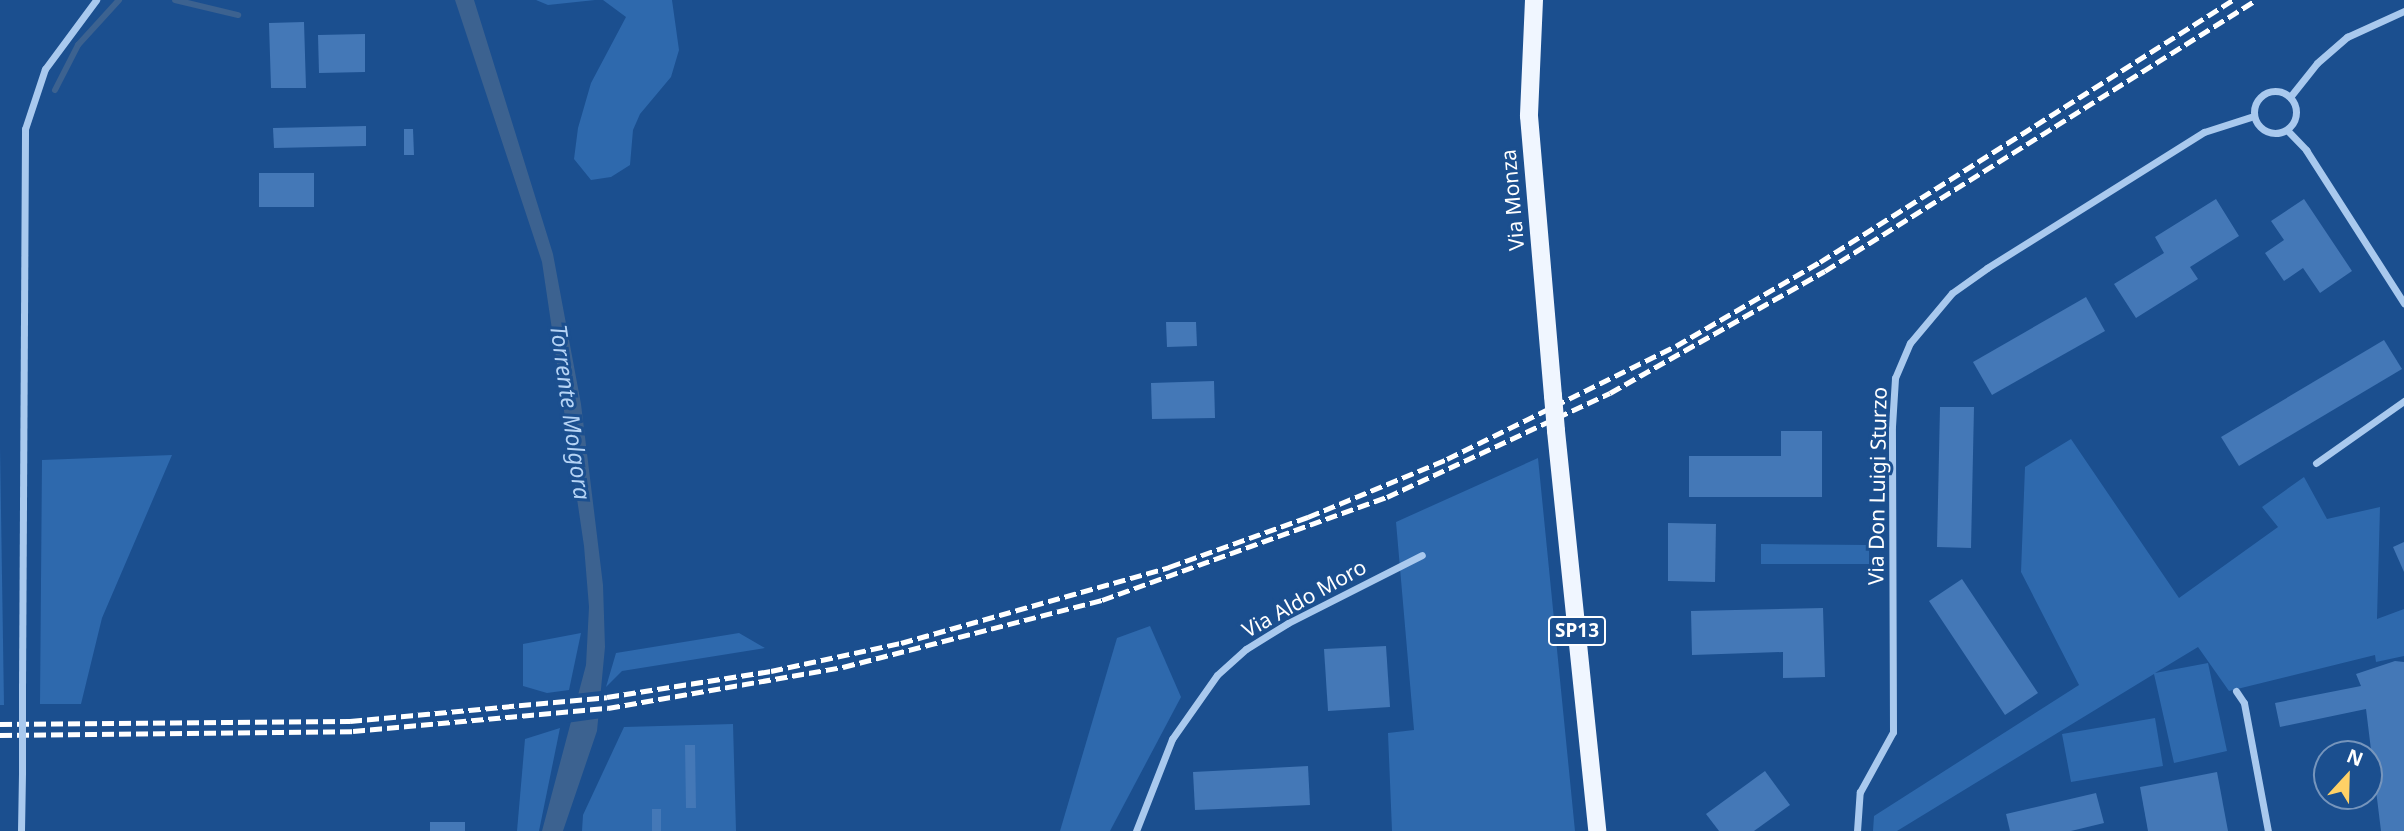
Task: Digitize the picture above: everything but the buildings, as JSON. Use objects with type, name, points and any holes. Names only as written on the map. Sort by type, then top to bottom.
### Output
[{"type":"main road","name":"Via Monza","points":[[1534,0],[1529,129],[1556,430],[1597,831]]},
{"type":"street","points":[[21,831],[25,128],[45,69],[96,0]]},
{"type":"street","points":[[2290,97],[2316,63],[2347,37],[2404,11]]},
{"type":"street","points":[[2278,91],[2290,97],[2296,113],[2287,130],[2266,132],[2254,116],[2255,104],[2263,94],[2278,91]]},
{"type":"street","name":"Via Don Luigi Sturzo","points":[[1857,831],[1862,785],[1893,732],[1892,426],[1895,378],[1910,343],[1952,293],[1987,268],[2204,132],[2254,116]]},
{"type":"street","points":[[2287,130],[2306,150],[2404,303]]},
{"type":"street","points":[[2316,463],[2404,401]]},
{"type":"street","name":"Via Aldo Moro","points":[[1136,831],[1172,739],[1217,675],[1246,649],[1288,623],[1422,555]]},
{"type":"street","points":[[2236,691],[2244,703],[2269,831]]},
{"type":"shaded area","points":[[536,0],[595,0],[548,5]]},
{"type":"shaded area","points":[[603,0],[672,0],[679,50],[671,77],[640,114],[633,130],[630,165],[611,177],[591,180],[574,159],[578,128],[591,83],[626,17]]},
{"type":"shaded area","points":[[2071,439],[2179,598],[2278,527],[2262,507],[2304,477],[2327,519],[2380,507],[2377,619],[2404,609],[2404,656],[2376,662],[2375,655],[2229,691],[2198,647],[2155,673],[2208,663],[2227,751],[2174,763],[2154,674],[1897,831],[1873,831],[1874,816],[2079,685],[2021,572],[2025,467]]},
{"type":"shaded area","points":[[0,447],[4,705],[0,705]]},
{"type":"shaded area","points":[[172,455],[102,618],[81,704],[40,704],[42,460]]},
{"type":"shaded area","points":[[1538,458],[1575,831],[1392,831],[1388,733],[1414,730],[1396,522]]},
{"type":"shaded area","points":[[1761,544],[1869,545],[1869,564],[1761,564]]},
{"type":"shaded area","points":[[1150,626],[1181,697],[1110,831],[1060,831],[1117,638]]},
{"type":"shaded area","points":[[581,633],[569,690],[547,693],[523,686],[523,644]]},
{"type":"shaded area","points":[[739,633],[765,648],[622,671],[606,687],[616,653]]},
{"type":"shaded area","points":[[2155,718],[2163,766],[2071,782],[2062,734]]},
{"type":"shaded area","points":[[733,724],[736,831],[582,831],[583,815],[624,727]]},
{"type":"shaded area","points":[[560,728],[539,831],[517,831],[525,739]]},
{"type":"water","name":"Torrente Molgora","points":[[455,0],[474,0],[553,254],[581,404],[603,585],[605,647],[597,731],[563,831],[542,831],[586,665],[589,607],[584,546],[542,262]]},
{"type":"pier","points":[[601,691],[602,718],[566,723],[574,694]]},
{"type":"waterway","points":[[55,90],[78,45],[119,0]]},
{"type":"waterway","points":[[175,0],[238,15]]},
{"type":"railway","points":[[0,724],[350,721],[607,697],[771,671],[901,643],[1169,567],[1308,517],[1447,459],[1676,346],[1820,262],[2233,0]]},
{"type":"railway","points":[[0,735],[353,731],[608,708],[843,667],[1102,600],[1387,497],[1610,393],[1825,271],[2256,0]]}]
